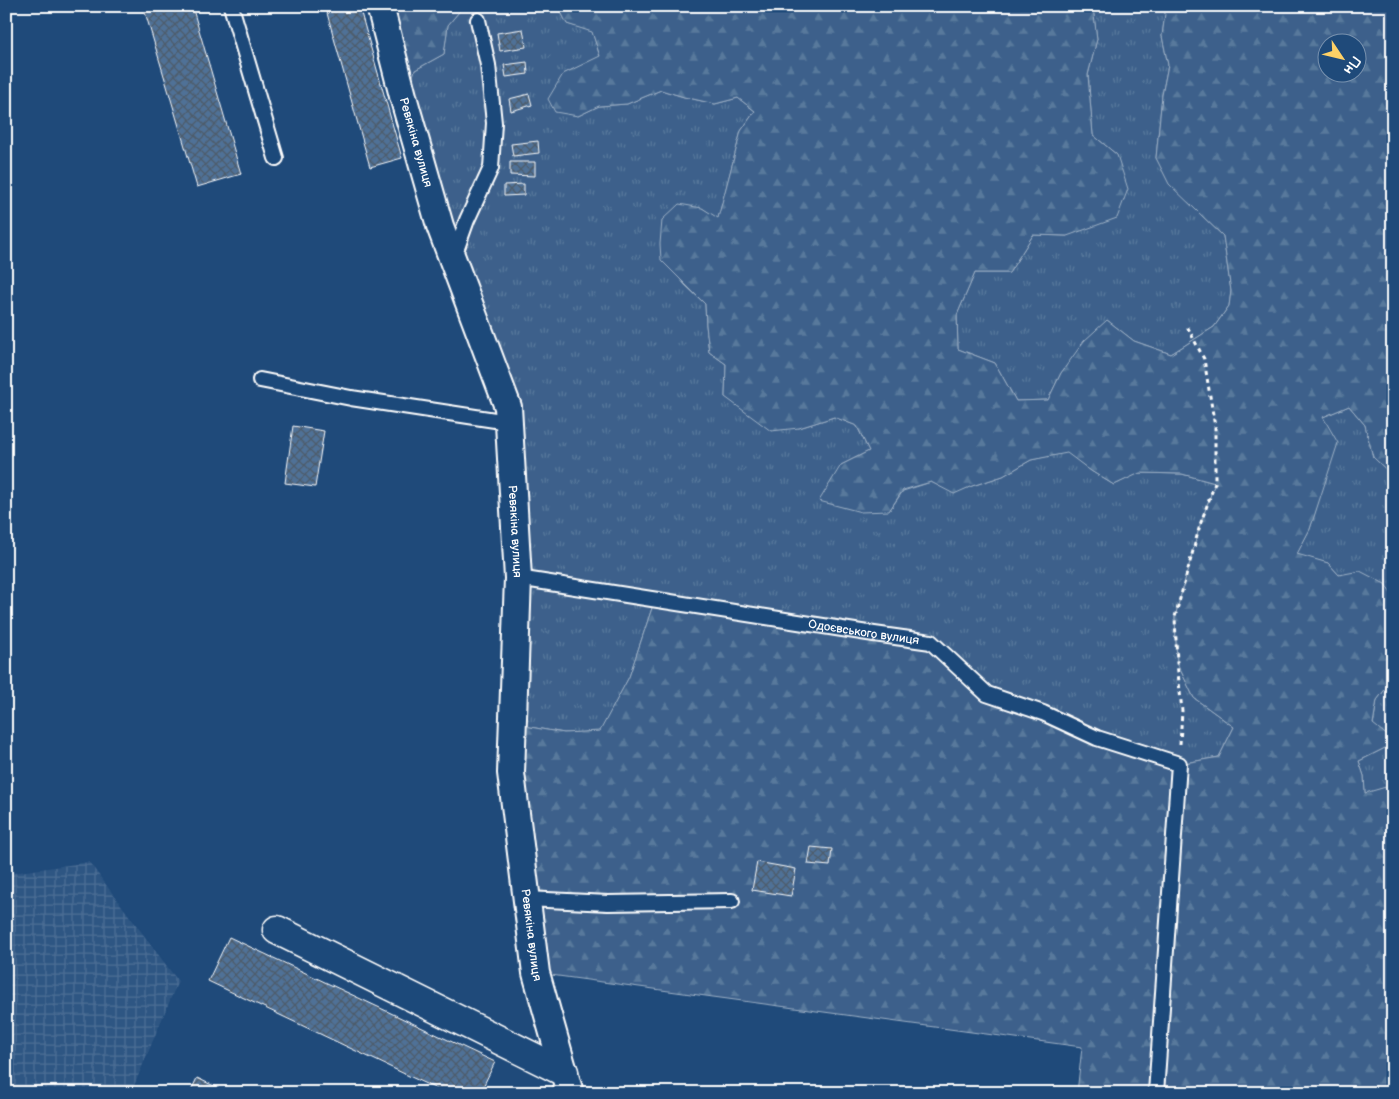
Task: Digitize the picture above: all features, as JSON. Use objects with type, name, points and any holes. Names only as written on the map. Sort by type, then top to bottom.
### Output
[{"type":"street","name":"Ревякіна вулиця","points":[[380,6],[404,100],[440,226],[508,407],[518,578],[511,773],[536,973],[567,1082]]},
{"type":"street","name":"Ревякіна вулиця","points":[[277,930],[567,1082]]},
{"type":"lane","points":[[230,6],[276,158]]},
{"type":"lane","points":[[452,259],[467,220],[491,168],[494,123],[488,65],[478,20]]},
{"type":"lane","points":[[260,380],[351,398],[508,422]]},
{"type":"lane","name":"Одоєвського вулиця","points":[[518,578],[932,642],[987,694],[1043,713],[1097,738],[1179,764]]},
{"type":"lane","points":[[1156,1093],[1179,764]]},
{"type":"lane","points":[[527,899],[608,903],[732,901]]},
{"type":"path","points":[[1179,764],[1182,711],[1175,617],[1200,525],[1215,483],[1215,427],[1204,359],[1187,326]]},
{"type":"shaded area","points":[[89,862],[178,981],[131,1093],[6,1093],[6,874]]},
{"type":"green space","points":[[380,6],[467,6],[463,7],[448,25],[444,54],[415,70],[404,100]]},
{"type":"green space","points":[[558,6],[567,24],[592,31],[600,57],[563,74],[578,116],[599,106],[627,104],[661,90],[715,104],[738,98],[755,111],[741,131],[718,219],[702,208],[675,273],[705,304],[709,352],[726,364],[725,397],[799,428],[834,417],[857,426],[869,451],[841,465],[889,511],[903,491],[931,482],[954,493],[1003,476],[1031,460],[1067,452],[1091,471],[1114,485],[1139,473],[1182,474],[1215,483],[1200,525],[1175,617],[1177,663],[1194,698],[1234,727],[1219,757],[1179,764],[655,599],[629,677],[600,732],[564,733],[513,724],[508,407],[404,100],[415,70],[444,54],[448,25],[463,7]]},
{"type":"green space","points":[[558,6],[1089,6],[1093,8],[1097,39],[1088,75],[1093,135],[1117,155],[1128,189],[1117,218],[1067,236],[1033,235],[1009,273],[975,273],[957,315],[958,349],[995,363],[1016,401],[1048,400],[1061,373],[1084,341],[1107,320],[1134,341],[1171,354],[1214,327],[1229,306],[1231,291],[1223,236],[1169,184],[1156,158],[1162,95],[1168,65],[1162,36],[1166,6],[1393,6],[1393,476],[1373,457],[1365,425],[1349,406],[1323,417],[1338,443],[1310,529],[1297,554],[1328,563],[1339,575],[1360,571],[1385,584],[1393,597],[1393,679],[1377,700],[1373,724],[1393,740],[1393,744],[1359,761],[1364,776],[1365,793],[1393,785],[1393,1093],[1077,1093],[1082,1047],[536,973],[513,724],[564,733],[600,731],[629,677],[655,599],[931,642],[987,694],[1179,764],[1219,757],[1234,727],[1194,698],[1177,663],[1175,617],[1200,525],[1215,483],[1182,474],[1140,473],[1114,485],[1067,453],[1031,460],[1003,476],[954,494],[931,482],[903,490],[889,511],[861,512],[819,501],[841,465],[869,451],[857,426],[834,417],[799,428],[771,431],[725,397],[726,364],[709,352],[705,304],[661,260],[662,220],[679,204],[702,208],[718,218],[741,131],[755,111],[738,98],[715,104],[661,90],[627,104],[599,106],[578,116],[555,112],[548,99],[563,74],[600,56],[592,32],[567,24]]},
{"type":"green space","points":[[1089,6],[1166,6],[1162,36],[1168,65],[1162,95],[1156,158],[1191,205],[1223,236],[1231,291],[1229,306],[1214,327],[1171,354],[1134,341],[1107,320],[1061,373],[1048,400],[1016,401],[995,363],[958,349],[957,315],[975,273],[1009,273],[1033,235],[1067,236],[1117,155],[1093,135],[1088,75],[1097,39],[1093,8]]},
{"type":"green space","points":[[1349,406],[1365,425],[1373,457],[1393,476],[1393,597],[1385,584],[1339,575],[1328,563],[1296,555],[1310,529],[1320,496],[1323,417]]},
{"type":"green space","points":[[1393,679],[1393,740],[1373,725],[1377,700]]},
{"type":"green space","points":[[1393,744],[1393,785],[1365,794],[1364,776],[1359,761]]},
{"type":"building","points":[[163,6],[192,6],[241,174],[197,187],[145,12]]},
{"type":"building","points":[[325,6],[359,6],[402,158],[370,167]]},
{"type":"building","points":[[523,29],[526,47],[500,51],[497,33]]},
{"type":"building","points":[[527,62],[528,74],[506,77],[504,65]]},
{"type":"building","points":[[529,94],[532,105],[511,111],[509,99]]},
{"type":"building","points":[[538,141],[539,153],[513,156],[511,144]]},
{"type":"building","points":[[510,162],[535,162],[535,176],[510,175]]},
{"type":"building","points":[[524,184],[524,195],[504,196],[504,185]]},
{"type":"building","points":[[293,426],[324,431],[315,487],[285,483]]},
{"type":"building","points":[[811,847],[832,849],[830,866],[808,864]]},
{"type":"building","points":[[757,862],[796,869],[791,896],[752,890]]},
{"type":"building","points":[[229,937],[495,1062],[480,1093],[445,1093],[208,981]]},
{"type":"building","points":[[197,1078],[229,1093],[190,1093]]}]
